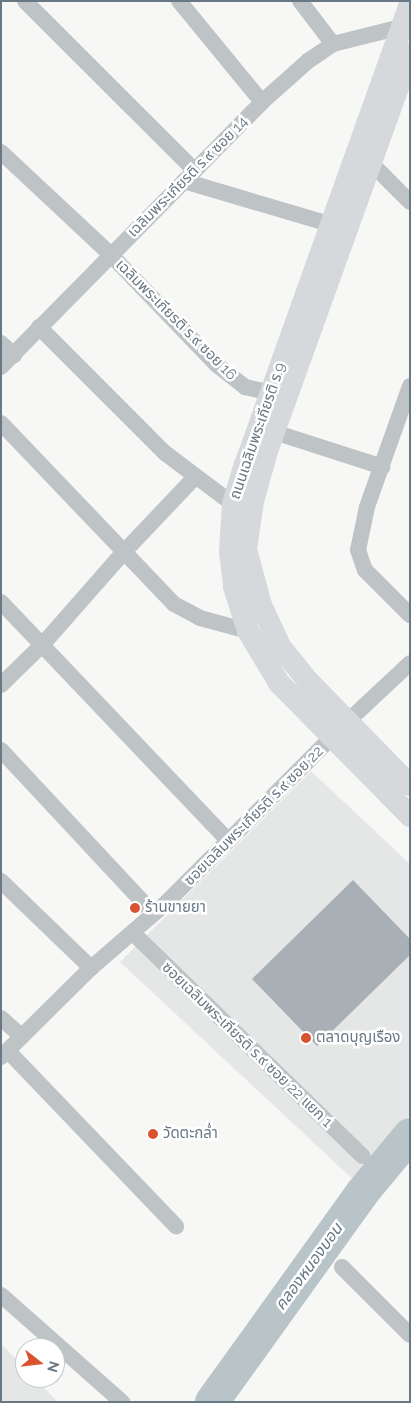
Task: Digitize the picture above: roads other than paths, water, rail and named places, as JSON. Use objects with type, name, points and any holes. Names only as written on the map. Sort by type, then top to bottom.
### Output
[{"type":"main road","name":"ถนนเฉลิมพระเกียรติ ร.9","points":[[410,4],[329,224],[233,504],[230,552],[234,587],[248,631],[279,683],[331,738],[410,816]]},
{"type":"main road","name":"ถนนเฉลิมพระเกียรติ ร.9","points":[[410,54],[274,432],[253,502],[246,549],[261,605],[280,646],[347,722],[410,785]]},
{"type":"main road","points":[[331,738],[347,722]]},
{"type":"street","points":[[26,1],[189,176],[329,224]]},
{"type":"street","points":[[179,1],[262,102]]},
{"type":"street","points":[[300,1],[333,44]]},
{"type":"street","name":"เฉลิมพระเกียรติ ร.๙ ซอย 14","points":[[1,367],[262,102],[308,60],[333,44],[401,28]]},
{"type":"street","name":"เฉลิมพระเกียรติ ร.๙ ซอย 16","points":[[1,152],[110,255],[217,365],[245,387],[270,393]]},
{"type":"street","points":[[370,163],[410,202]]},
{"type":"street","points":[[39,327],[165,453],[195,478],[233,504]]},
{"type":"street","points":[[1,343],[14,355]]},
{"type":"street","points":[[410,386],[360,531],[358,550],[365,570],[410,615]]},
{"type":"street","points":[[1,422],[122,553],[174,604],[200,618],[248,631]]},
{"type":"street","points":[[274,432],[383,467]]},
{"type":"street","points":[[1,685],[43,644],[122,553],[195,478]]},
{"type":"street","points":[[1,602],[228,840]]},
{"type":"street","points":[[347,722],[410,662]]},
{"type":"street","name":"ซอยเฉลิมพระเกียรติ ร.๙ ซอย 22","points":[[4,1054],[91,968],[154,914],[331,738]]},
{"type":"street","points":[[1,750],[154,914]]},
{"type":"street","points":[[1,881],[91,968]]},
{"type":"street","name":"ซอยเฉลิมพระเกียรติ ร.๙ ซอย 22 แยก 1","points":[[133,933],[362,1156]]},
{"type":"street","points":[[1,1018],[21,1036]]},
{"type":"street","points":[[4,1054],[176,1226]]},
{"type":"street","points":[[342,1267],[410,1335]]},
{"type":"street","points":[[1,1295],[122,1402]]},
{"type":"waterway","name":"คลองหนองบอน","points":[[212,1402],[362,1193],[410,1135]]},
{"type":"place","name":"ร้านขายยา","points":[[135,908]]},
{"type":"place","name":"ตลาดบุญเรือง","points":[[306,1038]]},
{"type":"place","name":"วัดตะกล่ำ","points":[[153,1134]]}]
